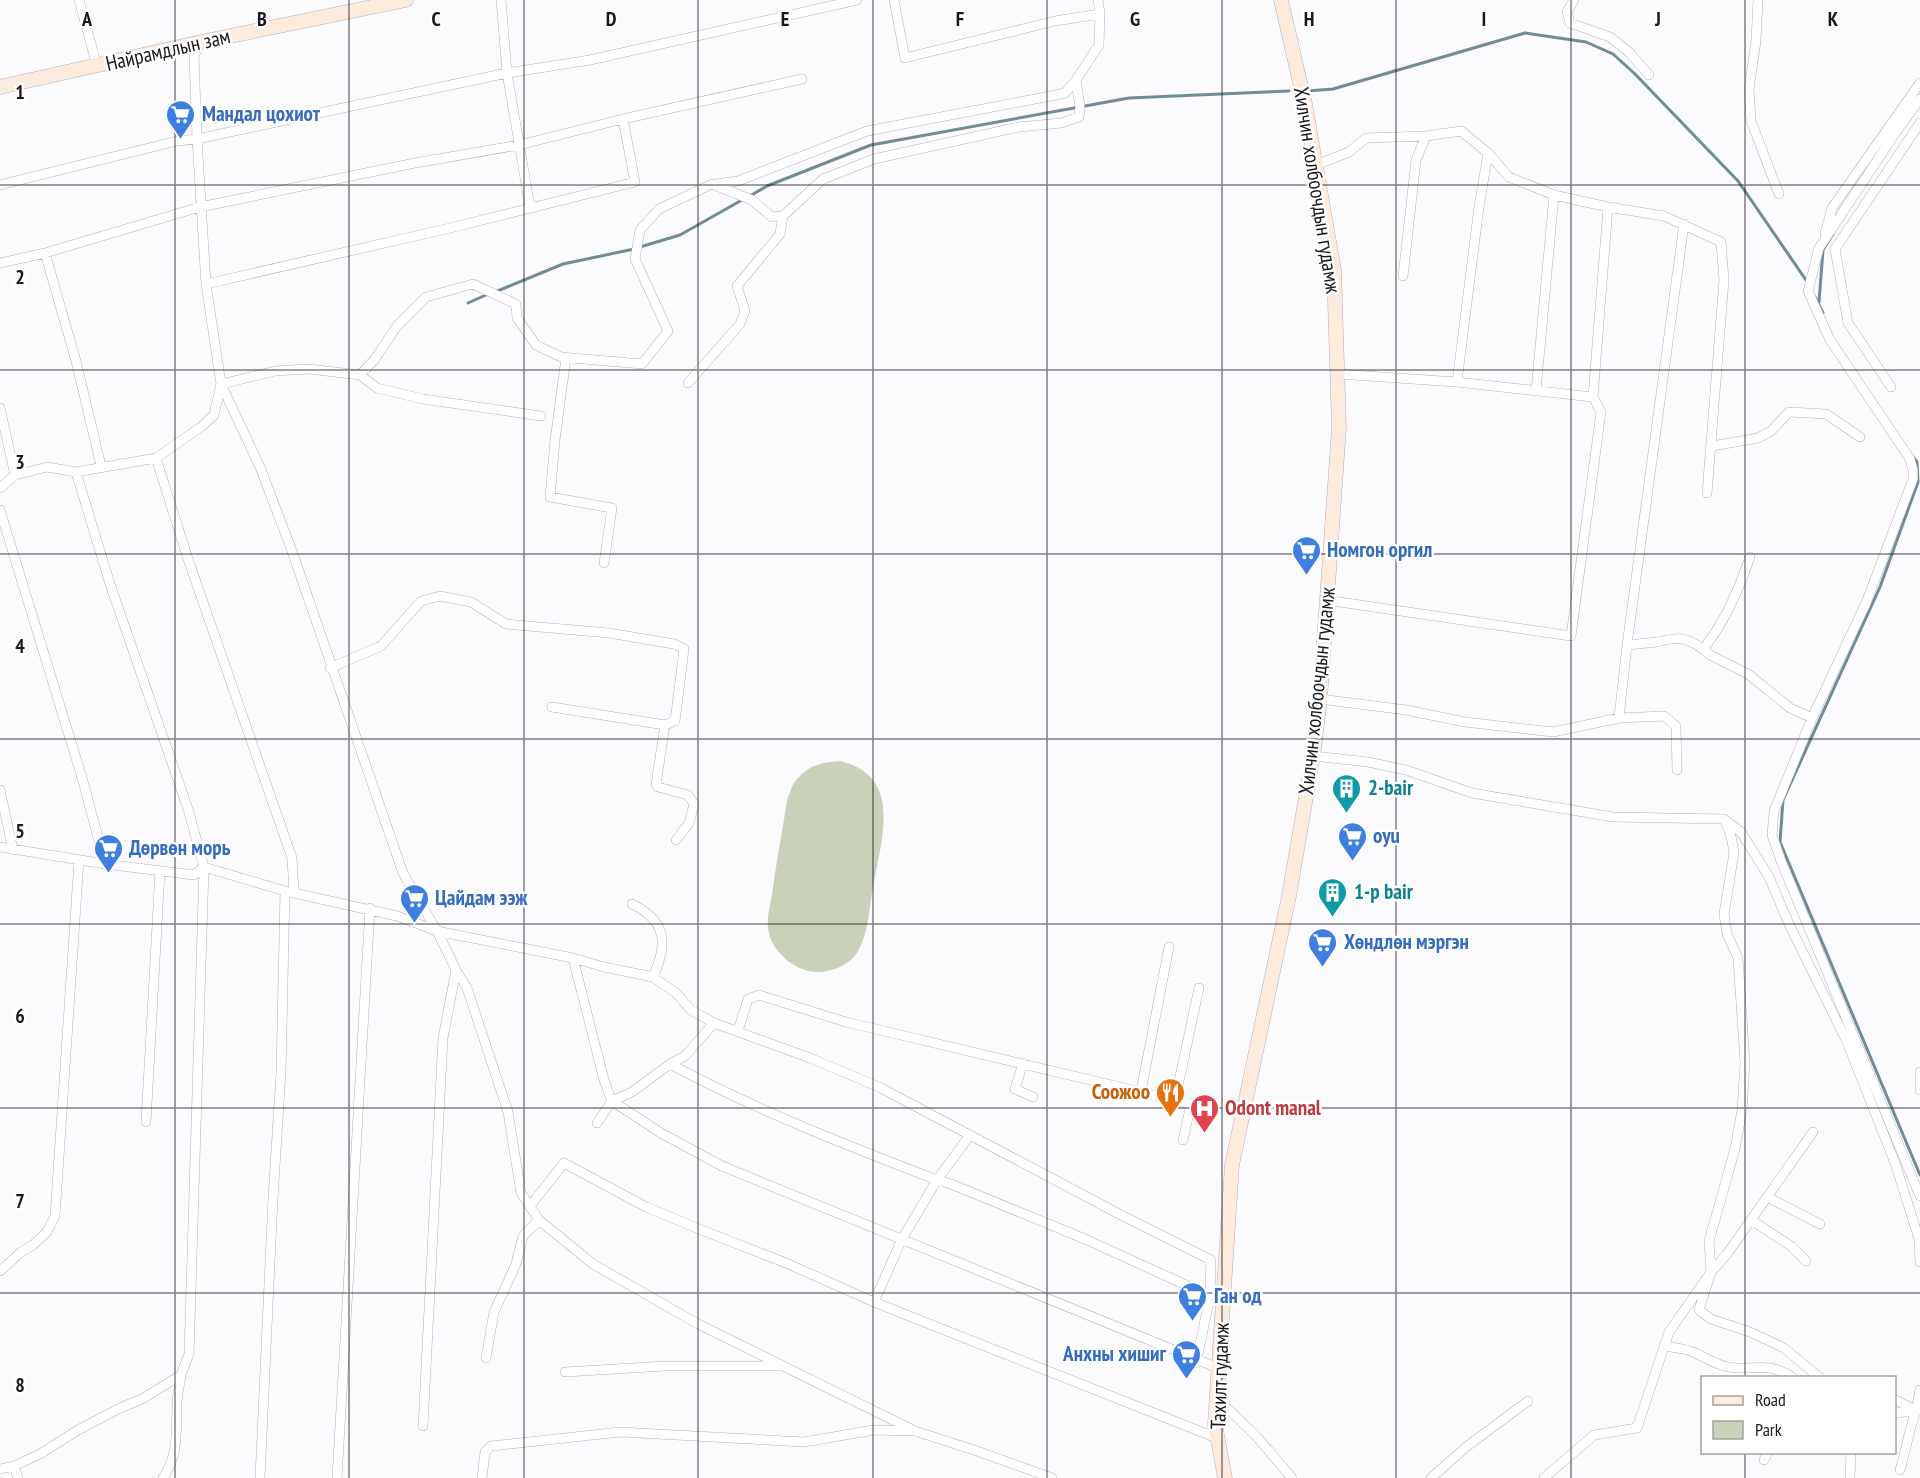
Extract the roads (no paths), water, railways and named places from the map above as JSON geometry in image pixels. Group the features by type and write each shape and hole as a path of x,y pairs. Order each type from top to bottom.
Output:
{"main road":[{"name":"Найрамдлын зам","path":"0,87 201,42 406,0"},
{"name":"Хилчин холбоочдын гудамж","path":"1232,1165 1289,896 1313,756 1320,699 1339,428 1334,270 1305,104 1281,0"},
{"name":"Тахилт гудамж","path":"1225,1478 1215,1424 1232,1165"}],"street":[{"path":"79,0 97,66"},
{"path":"501,0 507,73 530,207"},
{"path":"0,185 177,141 507,73 590,60 857,0"},
{"path":"894,0 905,58 1055,21 1100,14"},
{"path":"360,375 375,359 397,326 426,297 473,284 516,304 518,318 536,345 561,357 642,364 668,331 634,259 640,230 659,209 712,184 724,184 738,180 867,130 1065,93 1099,45 1098,0"},
{"path":"1574,0 1568,12 1570,23 1610,37 1630,53 1649,75"},
{"path":"1758,0 1756,41 1749,89 1751,121 1779,194"},
{"path":"201,42 194,56 200,207 206,284 221,384 260,467 292,551 330,668 403,873 467,988 508,1112 522,1193 539,1220 593,1264 698,1324 915,1431 1052,1478"},
{"path":"0,263 45,253 200,207 415,163 519,145 802,79"},
{"path":"712,184 752,200 772,217 783,216 823,180 874,159 1019,127 1041,127 1061,123 1079,117 1080,107 1076,80"},
{"path":"1824,240 1832,208 1920,83"},
{"path":"1920,99 1824,240 1815,260 1808,291 1830,340 1910,459 1913,479 1866,603 1812,718 1774,812 1772,835 1920,1196"},
{"path":"206,284 634,182 623,119"},
{"path":"1891,387 1848,323 1835,249 1920,123"},
{"path":"1316,165 1348,152 1366,138 1426,136 1461,131 1488,153 1509,177 1554,195 1664,216 1721,242 1724,280 1707,493"},
{"path":"1403,276 1416,160 1426,136"},
{"path":"1457,382 1488,153"},
{"path":"1536,391 1554,195"},
{"path":"1326,600 1571,636 1601,412 1593,397 1608,207"},
{"path":"688,383 740,324 745,311 737,286 780,234 783,216"},
{"path":"1619,718 1684,224"},
{"path":"45,253 76,361 101,466"},
{"path":"566,358 550,497 612,508 604,564"},
{"path":"221,384 275,371 309,369 360,375 376,388 423,399 541,416"},
{"path":"1338,374 1457,382 1593,397"},
{"path":"0,488 15,475 47,467 76,472 156,458 201,427 214,415 221,384"},
{"path":"0,408 15,475"},
{"path":"1712,446 1758,438 1771,431 1789,412 1826,414 1860,437"},
{"path":"156,458 187,556 292,858 273,1198 261,1478"},
{"path":"76,472 110,584 188,808 204,867 189,1354 181,1375 177,1404 178,1421 172,1478"},
{"path":"0,510 105,864"},
{"path":"1703,649 1713,637 1740,587 1750,557"},
{"path":"330,668 381,646 421,601 440,596 471,602 506,624 609,633 675,644 684,649 675,721 665,725 552,707"},
{"path":"1627,645 1656,642 1674,637 1690,640 1710,655 1748,674 1790,708 1812,718"},
{"path":"1320,699 1406,710 1465,722 1553,732 1619,718 1664,716 1676,726 1677,770"},
{"path":"665,725 656,784 658,787 688,795 694,804 689,823 676,840"},
{"path":"1313,756 1368,762 1406,770 1472,793 1613,817 1724,819 1742,832 1769,878 1846,1042 1895,1163 1919,1239 1920,1262"},
{"path":"0,790 13,850"},
{"path":"1724,819 1734,854 1724,914 1727,934 1738,958 1745,1063 1742,1110 1709,1241 1711,1272 1699,1310 1711,1319 1750,1332 1784,1348 1819,1376"},
{"path":"0,847 160,871 194,874 204,867"},
{"path":"0,1271 47,1232 55,1216 79,860"},
{"path":"204,867 289,892 397,916 437,931 573,958 653,977 676,993 691,1010 714,1023 810,1058 879,1087 1211,1260 1210,1296 1197,1359"},
{"path":"146,1122 160,871"},
{"path":"632,904 648,912 657,924 663,943 660,960 653,977"},
{"path":"337,1478 370,909"},
{"path":"1141,1091 1169,947"},
{"path":"573,958 604,1080 612,1101 662,1133 722,1166 1218,1368"},
{"path":"423,1426 442,1038 456,970"},
{"path":"1175,1100 1199,988"},
{"path":"738,1031 748,999 759,995 846,1022 1191,1104 1183,1140"},
{"path":"597,1123 612,1101 632,1092 670,1064 685,1056 714,1023"},
{"path":"1023,1063 1015,1089 1033,1097"},
{"path":"670,1064 729,1095 825,1137 951,1184 1085,1239 1210,1296"},
{"path":"1920,1072 1920,1090"},
{"path":"1544,1478 1594,1435 1637,1428 1670,1332 1813,1132"},
{"path":"874,1302 902,1239 937,1180 970,1135"},
{"path":"530,1206 564,1163 646,1207 786,1263 874,1302 1217,1438"},
{"path":"1767,1197 1820,1224"},
{"path":"486,1358 494,1312 516,1264 523,1236 539,1220"},
{"path":"1751,1220 1791,1246 1806,1261"},
{"path":"1665,1346 1690,1350 1724,1366 1739,1368 1760,1366 1782,1369 1792,1376"},
{"path":"565,1372 632,1367 785,1366"},
{"path":"0,1469 14,1466 40,1454 88,1424 142,1399 181,1375"},
{"path":"1900,1470 1918,1411 1920,1390"},
{"path":"1218,1399 1257,1437 1292,1478"},
{"path":"1896,1400 1918,1411"},
{"path":"1431,1478 1466,1447 1528,1401"},
{"path":"1896,1413 1918,1411"},
{"path":"482,1478 485,1452 491,1446 576,1435 620,1432 804,1442 874,1431 915,1431"},
{"path":"1850,1478 1851,1454"},
{"path":"163,1478 172,1464"},
{"path":"14,1466 18,1478"}],"waterway":[{"path":"1307,91 1333,89 1525,33 1586,42 1613,54 1635,74 1738,181 1808,283"},
{"path":"748,197 767,186 871,145 1129,98 1289,91"},
{"path":"640,247 680,235 742,200"},
{"path":"1819,302 1823,250 1833,234"},
{"path":"495,292 563,264 634,249"},
{"path":"468,303 488,294"},
{"path":"1815,297 1823,313"},
{"path":"1913,457 1917,462 1918,482 1880,587 1783,800 1780,842 1920,1175"}],"place":[{"name":"Мандал цохиот","path":"181,140"},
{"name":"Номгон оргил","path":"1306,576"},
{"name":"2-bair","path":"1347,814"},
{"name":"oyu","path":"1352,862"},
{"name":"Дөрвөн морь","path":"108,874"},
{"name":"1-p bair","path":"1333,918"},
{"name":"Цайдам ээж","path":"414,924"},
{"name":"Хөндлөн мэргэн","path":"1323,968"},
{"name":"Соожоо","path":"1171,1118"},
{"name":"Odont manal","path":"1204,1134"},
{"name":"Ган од","path":"1193,1322"},
{"name":"Анхны хишиг","path":"1187,1380"}]}
